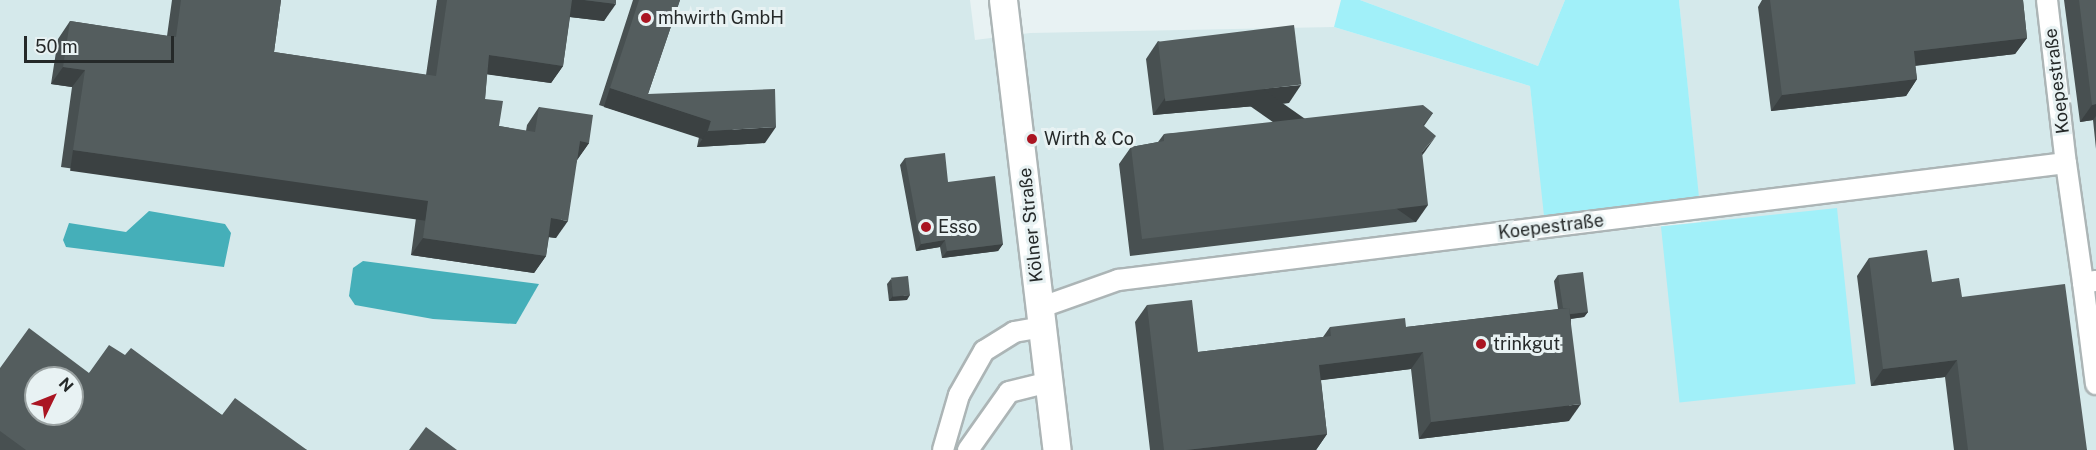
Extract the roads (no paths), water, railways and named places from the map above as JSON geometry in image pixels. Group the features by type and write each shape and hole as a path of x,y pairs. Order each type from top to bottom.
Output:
{"main road":[{"name":"Kölner Straße","path":"1003,0 1057,450"}],"street":[{"name":"Koepestraße","path":"2046,0 2067,163 2090,282 2096,384"},
{"name":"Koepestraße","path":"943,450 959,395 984,351 1040,318 1118,280 2067,163"},
{"path":"968,450 1009,392 1049,382"}],"place":[{"name":"mhwirth GmbH","path":"646,18"},
{"name":"Wirth & Co","path":"1032,139"},
{"name":"Esso","path":"926,227"},
{"name":"trinkgut","path":"1481,344"}]}
